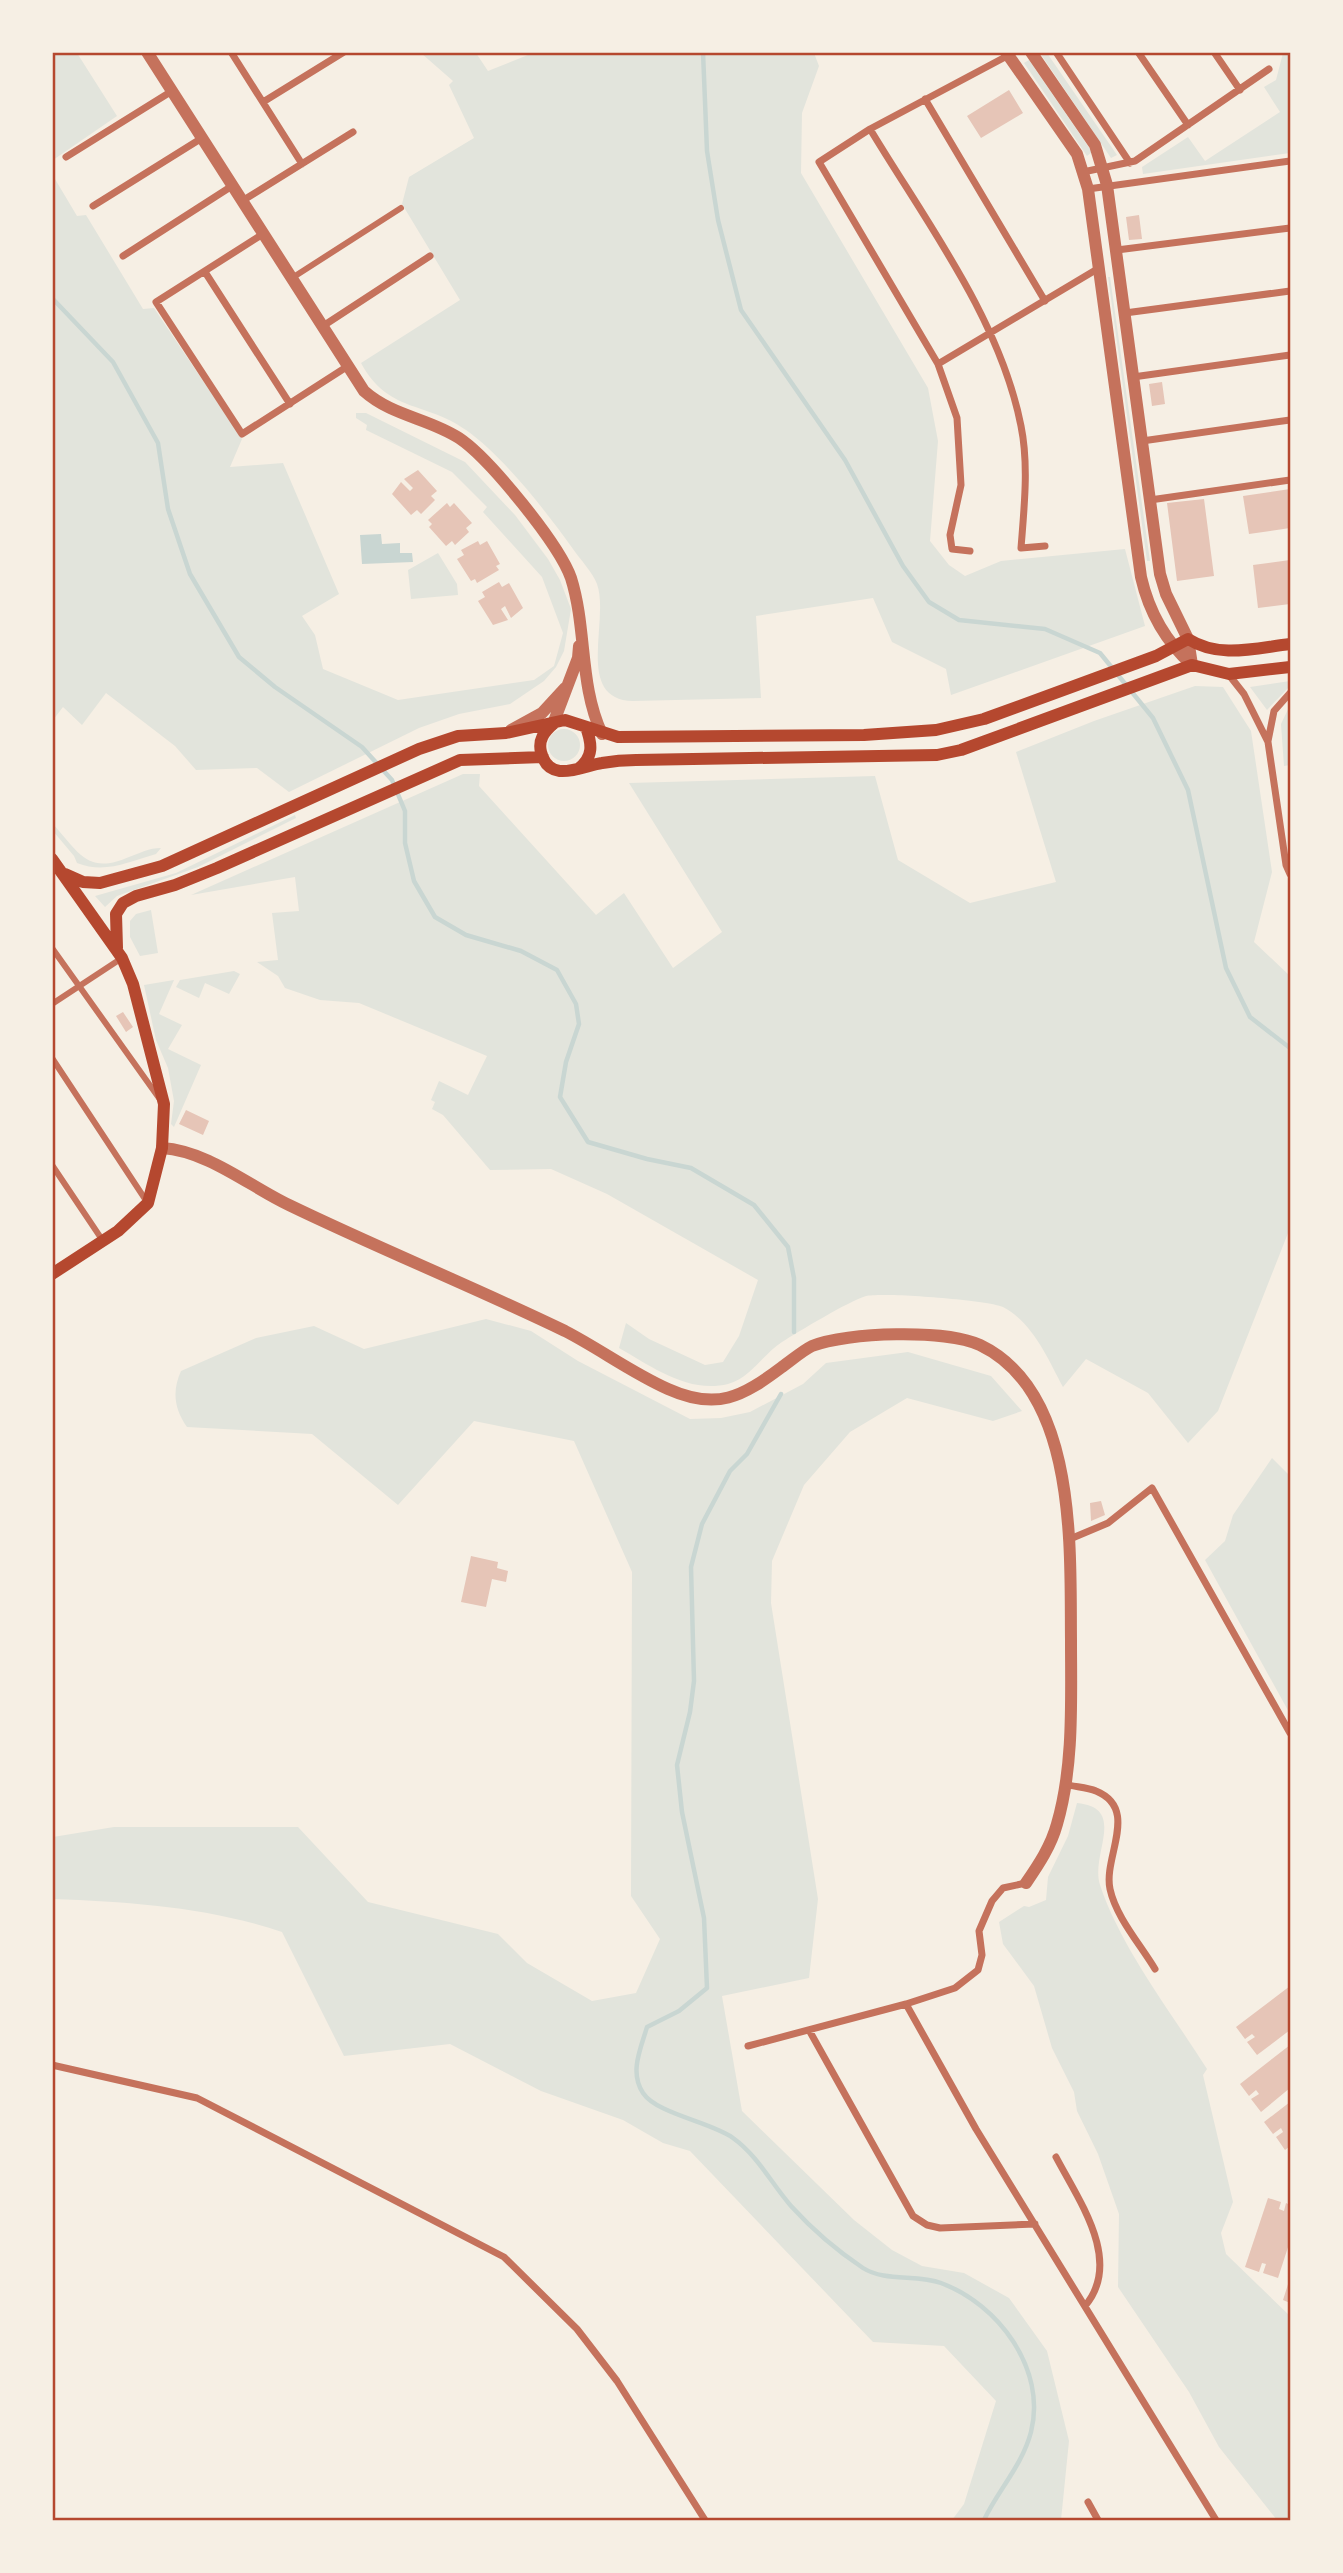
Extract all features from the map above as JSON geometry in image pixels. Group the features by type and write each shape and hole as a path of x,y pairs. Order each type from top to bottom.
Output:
{"main road":[{"path":"65,874 83,882 100,883 142,873 193,855 419,749 458,736 506,733 569,720 601,734 633,736 784,736 936,730 984,719 1156,656 1188,639 1199,646 1226,652 1290,644"},
{"path":"119,953 115,923 123,903 217,868 326,817 426,774 471,758 542,757 558,771 636,760 937,755 961,750 1192,665 1229,674 1290,667"},
{"path":"542,757 542,735 554,724"},
{"path":"578,769 591,752 586,727"},
{"path":"52,859 119,953 132,984 163,1104 162,1148 148,1203 118,1231 52,1274"}],"street":[{"path":"147,52 364,391 381,406 459,438 514,493 563,559 571,580 587,664 586,727"},
{"path":"263,102 344,52"},
{"path":"1031,52 1095,145 1107,185 1162,582 1188,639 1192,665"},
{"path":"1056,52 1130,163"},
{"path":"1138,52 1188,125"},
{"path":"1214,52 1240,90"},
{"path":"234,53 302,164"},
{"path":"970,551 953,548 950,535 961,485 957,418 937,364 819,162 870,129 1009,53 1077,154 1083,172 1088,189 1141,577 1149,604 1173,648 1192,665"},
{"path":"1083,172 1130,163 1269,69"},
{"path":"66,157 172,91"},
{"path":"925,99 1045,302"},
{"path":"870,129 991,331 1021,427 1024,509 1021,548 1045,546"},
{"path":"242,201 353,132"},
{"path":"93,206 202,138"},
{"path":"1088,189 1290,161"},
{"path":"124,256 232,186"},
{"path":"292,278 401,208"},
{"path":"1117,250 1290,228"},
{"path":"263,234 156,302 242,434 348,366"},
{"path":"323,326 430,256"},
{"path":"937,364 1099,268"},
{"path":"205,271 290,404"},
{"path":"1125,313 1290,291"},
{"path":"1133,377 1290,355"},
{"path":"1142,440 1290,420"},
{"path":"1150,500 1290,480"},
{"path":"554,724 578,658 579,625"},
{"path":"1229,674 1244,694 1268,742 1286,864 1290,874"},
{"path":"506,733 541,713 570,682"},
{"path":"587,690 601,734"},
{"path":"1268,742 1274,711 1290,693"},
{"path":"52,948 163,1104"},
{"path":"52,1004 78,987 119,953"},
{"path":"52,1058 148,1203"},
{"path":"162,1148 180,1150 223,1169 316,1218 571,1334 666,1388 693,1399 713,1402 732,1398 757,1386 810,1347 901,1334 975,1343 995,1353 1016,1371 1033,1393 1066,1486 1070,1539 1071,1707 1064,1784 1052,1841 1026,1883 1003,1888 992,1901 979,1931 982,1955 978,1970 955,1988 906,2004 748,2046"},
{"path":"52,1166 103,1241"},
{"path":"1070,1539 1108,1523 1152,1488 1290,1733"},
{"path":"1064,1784 1094,1790 1107,1797 1118,1813 1119,1828 1109,1868 1110,1889 1121,1914 1155,1969"},
{"path":"906,2004 976,2129 1216,2521"},
{"path":"809,2030 914,2216 927,2225 940,2228 1035,2224"},
{"path":"52,2065 197,2098 504,2256 577,2329 617,2381 705,2521"},
{"path":"1056,2157 1093,2227 1101,2259 1097,2292 1085,2306"},
{"path":"1088,2502 1098,2521"}],"shaded area":[{"path":"53,52 77,53 117,116 53,160"},
{"path":"421,53 476,53 488,71 533,53 814,53 819,66 802,113 801,173 928,388 938,441 930,541 949,565 965,576 1001,561 1125,549 1145,626 951,695 946,669 892,642 873,598 756,616 761,698 633,701 615,697 604,687 599,673 600,600 597,584 550,518 509,469 480,441 451,421 395,399 372,379 361,363 460,300 402,204 409,177 474,138 449,85 453,81"},
{"path":"1040,53 1047,53 1117,155 1111,158"},
{"path":"1283,53 1290,53 1290,153 1143,174 1142,167 1188,137 1205,161 1280,112 1264,87 1276,80"},
{"path":"1029,60 1092,152 1087,156 1024,63"},
{"path":"52,174 77,216 86,215 143,309 154,308 242,439 230,467 283,463 339,594 302,616 315,635 323,669 398,700 534,680 554,666 563,633 542,577 483,512 487,507 452,472 366,430 367,425 356,418 356,413 366,413 465,462 515,515 548,559 560,580 571,609 564,651 556,667 544,681 510,704 459,714 419,728 289,792 257,768 196,770 175,746 106,693 82,725 63,707 53,720"},
{"path":"1110,277 1150,561 1147,561"},
{"path":"381,534 382,544 400,543 400,553 412,553 413,562 362,564 360,535"},
{"path":"438,553 457,584 458,595 411,599 408,570"},
{"path":"1290,681 1290,686 1267,710 1250,687"},
{"path":"1195,686 1223,687 1251,731 1272,872 1254,942 1290,976 1290,1228 1218,1411 1188,1443 1148,1393 1086,1359 1063,1387 1039,1342 1014,1314 994,1304 958,1299 866,1296 836,1310 782,1342 744,1376 728,1384 699,1385 684,1382 657,1370 619,1348 626,1323 649,1339 705,1365 723,1362 739,1336 758,1280 607,1194 551,1169 490,1170 443,1115 432,1109 435,1102 431,1100 439,1081 468,1095 487,1056 359,1003 320,1000 285,988 278,976 257,962 278,960 272,913 299,911 295,877 191,895 463,774 480,774 479,786 596,915 624,893 673,968 722,932 629,783 875,776 898,860 970,903 1056,882 1016,752 1094,721"},
{"path":"1290,705 1290,765 1284,766 1281,724"},
{"path":"564,729 576,733 580,745 576,757 564,761 552,757 548,745 552,733"},
{"path":"295,815 296,818 198,867 117,896 105,907 95,896 176,873"},
{"path":"53,824 85,858 103,864 161,848 156,854 116,866 87,866 77,863 53,831"},
{"path":"151,910 158,953 140,956 130,937 130,921 136,914"},
{"path":"234,971 240,974 229,994 205,983 199,998 176,987 180,980"},
{"path":"174,980 159,1014 182,1025 168,1049 201,1065 174,1127 171,1124 174,1101 168,1068 156,1040 144,985"},
{"path":"486,1319 531,1331 578,1361 690,1419 721,1418 750,1412 803,1384 826,1363 908,1352 991,1376 1022,1411 993,1421 907,1398 850,1432 804,1485 772,1561 771,1603 818,1899 809,1978 722,1996 742,2111 854,2220 892,2250 922,2266 964,2273 1009,2298 1047,2351 1069,2441 1061,2520 952,2520 964,2504 996,2401 944,2346 873,2342 690,2151 663,2143 623,2120 541,2091 450,2044 344,2056 282,1932 197,1911 53,1899 53,1837 114,1827 298,1827 368,1902 498,1934 527,1963 592,2001 636,1993 660,1939 631,1896 632,1572 574,1441 474,1421 398,1505 312,1434 187,1427 177,1406 176,1386 181,1371 256,1338 314,1326 364,1349"},
{"path":"1272,1458 1290,1476 1290,1714 1205,1560 1225,1541 1233,1515"},
{"path":"1077,1803 1092,1807 1101,1814 1104,1823 1098,1873 1109,1909 1148,1979 1207,2069 1203,2075 1233,2202 1221,2233 1226,2254 1290,2316 1290,2520 1277,2520 1219,2447 1189,2392 1118,2287 1119,2214 1098,2154 1077,2111 1074,2092 1052,2048 1034,1986 1003,1944 999,1922 1024,1906 1029,1907 1046,1900 1048,1877 1068,1836"}],"building":[{"path":"1009,90 1023,113 981,138 967,116"},
{"path":"1139,215 1142,239 1129,240 1126,217"},
{"path":"1162,382 1165,404 1152,406 1149,384"},
{"path":"418,470 437,491 431,496 435,500 421,514 417,510 411,515 392,494 401,482 410,491 413,488 404,479"},
{"path":"1290,489 1290,528 1249,534 1243,496"},
{"path":"1204,499 1214,576 1177,581 1167,503"},
{"path":"447,503 450,507 454,503 472,523 466,528 469,532 455,545 452,541 446,546 429,527 432,524 428,520"},
{"path":"478,541 480,545 487,541 500,564 496,566 499,570 477,583 475,579 471,581 457,559 464,555 461,550"},
{"path":"1290,560 1290,604 1258,608 1253,565"},
{"path":"499,582 502,587 509,583 523,608 511,618 505,606 501,609 508,620 493,625 478,601 485,597 482,592"},
{"path":"123,1012 133,1027 126,1032 116,1016"},
{"path":"186,1110 209,1121 203,1135 179,1124"},
{"path":"1101,1501 1105,1515 1091,1521 1090,1503"},
{"path":"471,1556 498,1562 497,1568 508,1571 506,1582 492,1579 486,1607 461,1602"},
{"path":"1290,1986 1290,2030 1257,2055 1247,2042 1255,2037 1252,2034 1245,2039 1236,2027"},
{"path":"1290,2045 1290,2088 1261,2112 1251,2099 1259,2094 1256,2090 1249,2096 1240,2084"},
{"path":"1290,2102 1290,2146 1285,2150 1276,2137 1283,2132 1281,2128 1273,2134 1264,2122"},
{"path":"1268,2198 1281,2202 1279,2209 1284,2211 1286,2203 1290,2205 1290,2241 1278,2278 1263,2273 1266,2264 1262,2263 1259,2272 1245,2267"},
{"path":"1290,2278 1290,2303 1283,2300"}],"waterway":[{"path":"703,52 707,151 718,220 741,310 845,460 903,566 929,602 959,620 1045,629 1100,653 1153,718 1188,790 1226,968 1250,1017 1290,1048"},
{"path":"52,298 113,362 158,443 168,509 190,574 239,657 275,687 362,747 392,780 405,811 405,843 414,881 435,917 466,935 521,951 557,970 576,1004 579,1024 566,1062 560,1097 588,1142 691,1168 754,1205 788,1247 794,1278 794,1332"},
{"path":"781,1394 747,1454 730,1471 702,1524 691,1567 694,1681 690,1712 677,1765 682,1812 704,1918 707,1988 679,2011 647,2027 638,2060 637,2077 643,2093 660,2107 723,2132 742,2145 799,2214 844,2255 863,2268 891,2277 941,2283 981,2306 999,2323 1025,2363 1032,2385 1034,2408 1031,2432 1022,2456 984,2520"}]}
